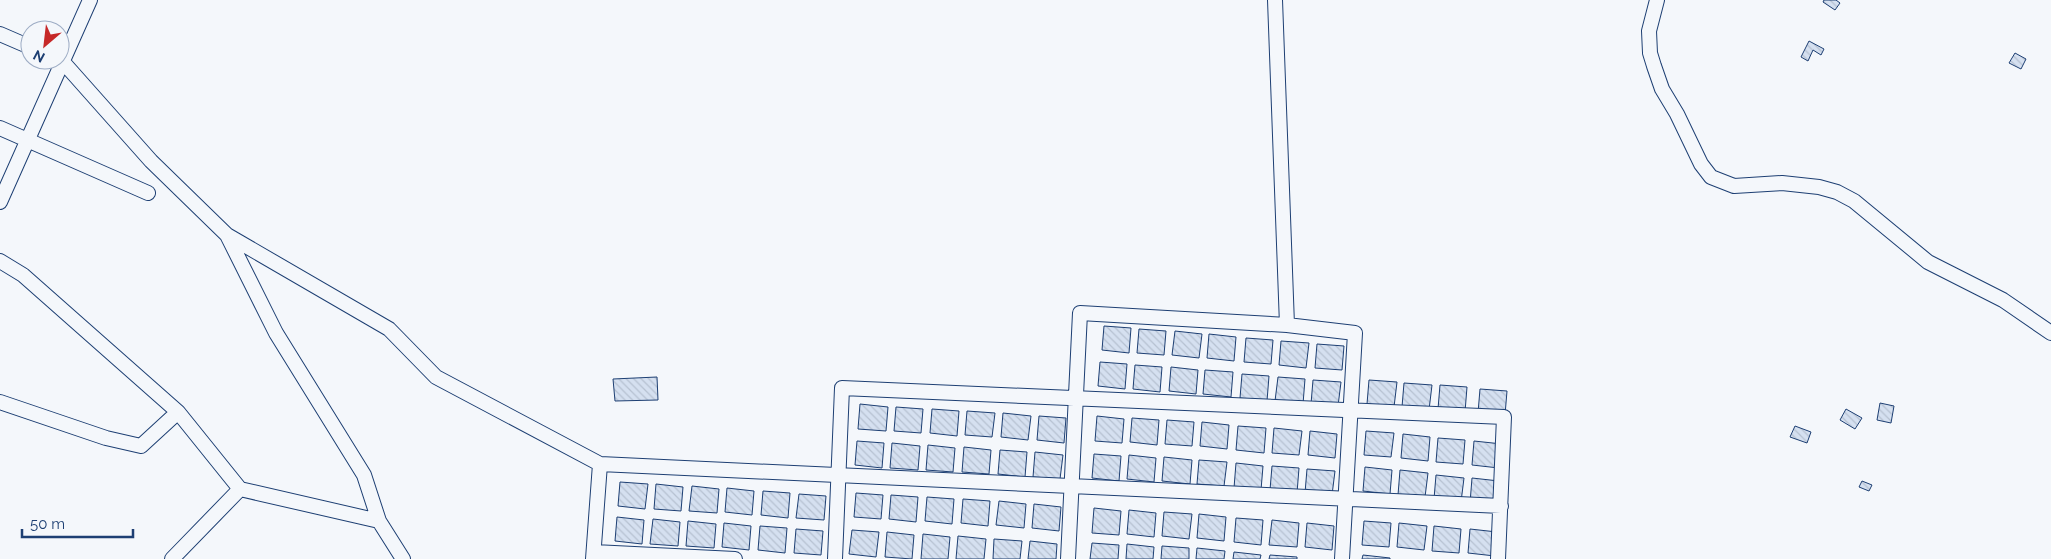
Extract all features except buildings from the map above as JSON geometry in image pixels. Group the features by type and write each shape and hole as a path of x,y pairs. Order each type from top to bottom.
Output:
{"street":[{"path":"70,42 90,0"},
{"path":"1274,0 1287,325"},
{"path":"1657,0 1649,31 1650,53 1654,66 1662,89 1677,114 1701,164 1712,176 1734,186 1782,183 1819,187 1837,192 1854,201 1928,262 2010,304 2051,333"},
{"path":"0,34 20,43"},
{"path":"0,202 29,140 57,70"},
{"path":"69,70 152,161 226,235 389,329 436,377 600,464 1501,506"},
{"path":"0,128 148,193"},
{"path":"226,235 276,333 364,475 379,521 403,559"},
{"path":"0,261 23,275 178,412 240,489 379,521"},
{"path":"1068,559 1080,313 1287,325 1355,333 1342,559"},
{"path":"835,559 842,388 1504,417 1498,559"},
{"path":"0,402 106,438 141,446 178,412"},
{"path":"600,464 593,555 735,559"},
{"path":"172,559 240,489"}]}
